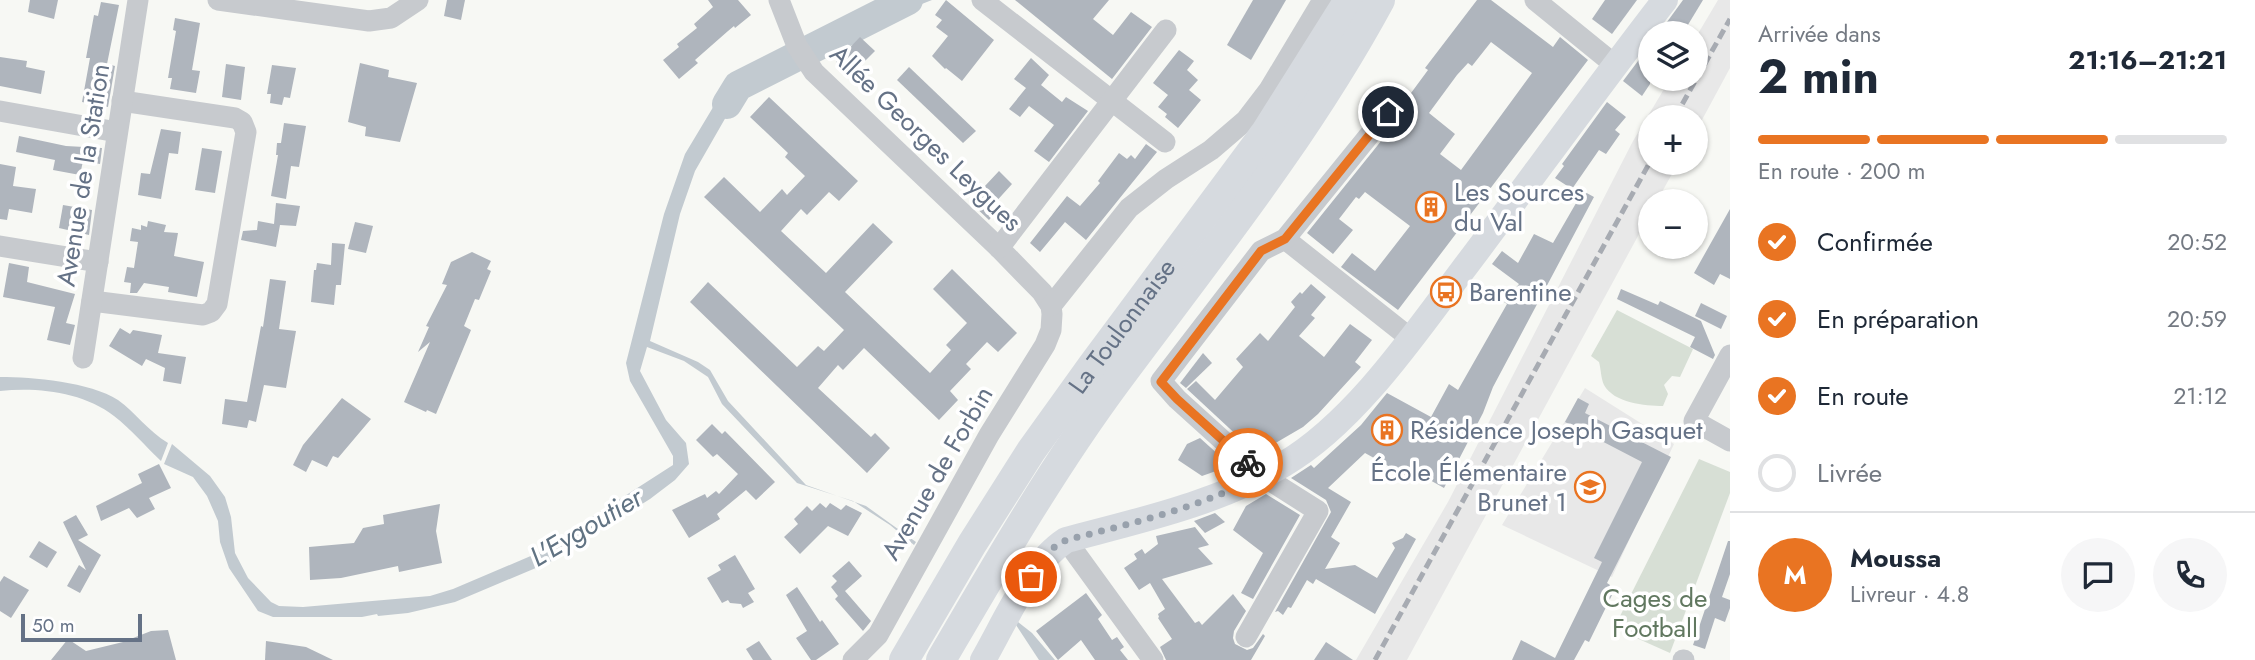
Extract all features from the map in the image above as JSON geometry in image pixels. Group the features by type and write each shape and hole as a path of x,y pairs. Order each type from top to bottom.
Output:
{"highway":[{"name":"La Toulonnaise","path":"904,660 972,544 1031,451 1266,132 1349,0"},
{"name":"La Toulonnaise","path":"941,660 1040,494 1115,384 1274,171 1328,90 1380,0"}],"main road":[{"path":"983,660 1031,577 1053,548 1066,540 1181,510 1236,489 1284,464 1333,426 1368,390 1410,338 1665,0"}],"street":[{"name":"Avenue de la Station","path":"83,358 138,0"},
{"path":"218,0 369,22 391,18 418,0"},
{"name":"Allée Georges Leygues","path":"779,0 797,46 814,72 999,247 1042,292 1051,306"},
{"path":"982,0 1165,142"},
{"path":"1051,306 1129,208 1166,179 1211,150 1246,120 1269,90 1323,0"},
{"path":"1535,0 1615,65"},
{"path":"999,247 1166,30"},
{"path":"92,301 203,316 213,310 217,304 246,132 242,122 234,118 122,101"},
{"path":"0,111 117,132"},
{"path":"1247,637 1318,511 1261,475 1161,382 1261,251 1285,239 1388,112"},
{"path":"1285,239 1410,338"},
{"path":"0,246 98,261"},
{"name":"Avenue de Forbin","path":"853,660 878,635 989,435 1045,345 1051,330 1051,306"},
{"path":"1730,355 1694,421 1730,441"},
{"path":"1066,540 1153,660"}],"shaded area":[{"path":"1718,0 1730,0 1730,68 1708,109 1708,105 1654,105 1663,91 1708,91 1708,21 1706,21"},
{"path":"1638,133 1638,175 1671,175 1664,189 1638,189 1638,236 1407,660 1356,660 1448,502"},
{"name":"École Élémentaire Brunet 1","path":"1585,388 1674,444 1612,577 1502,525"}],"green space":[{"path":"1617,310 1693,349 1680,377 1672,376 1664,385 1668,394 1663,406 1622,400 1604,385 1599,362 1591,356"},
{"name":"Cages de Football","path":"1699,459 1730,472 1730,493 1670,653 1614,628"}],"water":[{"path":"887,0 932,0 894,15 821,60 811,45"},
{"name":"L'Eygoutier","path":"774,61 784,71 762,73 742,89 695,171 680,214 650,341 710,370 728,401 806,485 837,496 797,483 722,404 708,377 684,361 647,347 640,371 666,420 686,443 689,464 675,480 650,499 550,562 455,602 408,613 362,617 273,617 258,611 229,568 220,542 218,521 207,496 193,477 164,464 172,444 210,476 225,497 231,517 235,553 248,578 271,602 279,606 303,607 430,596 453,589 533,555 673,465 673,456 630,381 626,363 664,214 685,154 724,89"},
{"path":"0,377 77,385 118,400 168,443 161,461 126,426 102,408 60,393 0,391"},
{"path":"855,502 866,506 916,542 914,545 890,525"},
{"path":"1018,622 1032,633 1055,660 1039,660 1016,625"}],"building":[{"path":"30,0 58,0 54,19 28,12"},
{"path":"447,0 465,0 461,20 444,16"},
{"path":"708,0 738,0 751,15 695,60 698,63 679,79 663,60 697,28 694,24 713,7"},
{"path":"946,0 994,40 962,81 932,56 948,36 936,27 942,20 935,15"},
{"path":"1015,0 1109,0 1093,19 1113,35 1131,12 1152,27 1112,79"},
{"path":"1253,0 1286,0 1251,60 1227,45"},
{"path":"1477,0 1491,0 1553,47 1560,37 1588,60 1398,310 1341,267 1352,253 1375,271 1410,226 1365,192 1359,199 1356,197 1339,219 1353,230 1333,254 1307,233 1398,120 1400,108 1428,70 1425,68","holes":["1491,42 1532,73 1461,170 1440,154 1455,134 1429,113 1457,75 1468,63 1472,66"]},
{"path":"1605,0 1637,0 1612,34 1592,19"},
{"path":"1683,0 1703,0 1690,21 1668,21"},
{"path":"101,2 119,5 107,64 115,66 108,107 82,102 94,15 98,16"},
{"path":"175,18 200,23 192,70 200,71 196,93 170,89 172,78 168,78 176,31 173,30"},
{"path":"860,37 875,51 850,76 836,62"},
{"path":"1179,50 1194,61 1187,70 1198,80 1189,90 1201,100 1178,128 1158,107 1168,95 1153,83"},
{"path":"0,57 27,61 26,67 45,71 41,94 0,86"},
{"path":"1031,58 1049,75 1041,85 1062,102 1066,97 1088,111 1049,162 1034,151 1054,125 1029,106 1020,117 1009,109 1026,88 1014,79"},
{"path":"1638,61 1638,91 1645,91 1642,96 1623,81"},
{"path":"360,63 389,70 388,77 417,83 400,142 365,136 366,127 348,122"},
{"path":"226,64 245,67 241,100 222,97"},
{"path":"272,65 296,68 290,98 284,97 282,105 270,103 271,94 267,94"},
{"path":"909,67 976,131 963,143 897,80"},
{"path":"769,97 858,181 839,201 829,192 807,215 801,209 781,231 826,273 873,223 893,242 845,292 930,373 951,350 946,345 967,323 933,289 952,269 1017,333 998,352 987,342 966,364 971,369 950,391 958,400 939,420 864,348 843,370 838,365 818,388 871,437 875,433 890,448 867,473 690,302 708,282 797,367 818,346 824,351 844,330 704,197 724,177 760,212 782,189 787,195 805,176 785,157 788,153 750,117"},
{"path":"1607,102 1626,117 1615,130 1620,134 1606,154 1599,150 1572,189 1555,178 1564,166 1562,164"},
{"path":"284,123 306,126 299,167 291,166 286,199 271,196 278,155 277,143 281,143"},
{"path":"161,129 181,132 178,154 169,153 161,199 138,195 141,173 150,174"},
{"path":"19,136 66,146 102,148 100,164 83,161 80,175 53,170 55,160 16,152"},
{"path":"1146,144 1157,152 1086,240 1065,222 1040,252 1030,243 1067,196 1080,206 1100,183 1098,181 1119,153 1127,159 1131,155 1135,159"},
{"path":"202,148 222,151 215,193 195,190"},
{"path":"0,164 16,167 13,186 36,189 32,213 9,209 7,220 0,219"},
{"path":"999,171 1012,184 993,205 998,209 989,220 970,202"},
{"path":"1583,191 1594,197 1493,387 1483,413 1444,488 1412,470 1408,477 1365,453 1328,488 1351,502 1331,537 1340,543 1325,569 1355,565 1377,578 1395,548 1392,543 1403,538 1406,533 1416,539 1375,614 1316,579 1313,584 1307,580 1291,608 1288,607 1283,615 1275,612 1331,512 1326,500 1291,478 1311,465 1314,468 1361,425 1387,393 1431,417 1449,384 1458,390 1507,304 1504,302 1519,284 1492,264 1502,251 1518,263 1534,234 1553,243"},
{"path":"276,203 300,206 296,226 280,225 276,247 241,240 243,231 257,230 258,221 274,224"},
{"path":"63,205 92,210 89,235 59,228"},
{"path":"1730,209 1730,279 1720,274 1714,285 1694,273 1702,259 1708,259 1708,248"},
{"path":"148,221 166,225 164,232 178,233 174,256 204,262 197,297 168,292 169,287 144,283 137,293 130,293 131,283 124,282 127,267 134,268 138,242 130,241 132,228 141,230 141,225 147,227"},
{"path":"355,222 373,226 366,253 348,249"},
{"path":"332,243 345,244 341,285 336,285 334,305 311,302 314,270 317,263 331,265"},
{"path":"472,252 491,261 487,269 491,271 464,326 471,330 436,414 427,410 426,412 404,402 430,342 418,352 429,327 426,326 447,285 442,284 451,262"},
{"path":"9,263 29,267 27,282 75,294 66,323 75,325 70,345 47,340 55,307 3,297"},
{"path":"270,279 286,281 279,329 296,331 286,388 264,385 256,422 249,420 247,428 222,424 225,399 247,402"},
{"path":"1311,284 1326,297 1311,315 1315,318 1299,336 1324,357 1350,324 1372,340 1355,362 1361,367 1318,414 1303,427 1257,454 1187,389 1196,381 1215,400 1243,367 1236,359 1260,333 1268,341 1295,307 1291,302"},
{"path":"1621,289 1658,305 1660,301 1701,321 1715,355 1713,359 1690,347 1695,337 1617,299"},
{"path":"1701,303 1727,316 1721,329 1695,316"},
{"path":"120,328 130,334 133,330 162,335 158,353 186,357 181,384 163,381 165,368 146,359 142,366 109,346"},
{"path":"1203,353 1212,363 1186,388 1180,383"},
{"path":"342,398 371,419 338,458 333,456 327,467 312,460 306,472 293,465 303,445"},
{"path":"1578,398 1589,404 1585,413 1671,457 1607,583 1610,585 1606,593 1612,595 1589,642 1585,640 1574,660 1512,660 1521,640 1555,658 1602,562 1594,558 1642,462 1565,422"},
{"path":"712,424 722,434 725,431 775,482 756,500 746,490 717,514 720,519 689,538 672,510 705,494 707,498 716,491 719,494 738,474 717,454 713,457 696,440"},
{"path":"1200,438 1230,466 1202,476 1178,460 1187,444"},
{"path":"159,464 171,488 149,498 155,509 137,518 129,508 101,521 96,506 142,483 138,474"},
{"path":"1266,494 1300,515 1253,599 1241,593 1263,553 1233,530 1246,506"},
{"path":"820,503 826,508 830,503 841,510 846,505 862,513 848,536 828,526 800,554 784,537 798,524 794,519 807,506 812,511"},
{"path":"440,504 436,531 442,563 399,572 398,566 341,578 310,580 309,547 354,543 363,528 384,524 383,515"},
{"path":"1215,513 1225,522 1205,533 1194,521"},
{"path":"76,515 88,535 78,540 101,555 80,593 67,586 79,565 86,570 63,522"},
{"path":"1195,527 1209,545 1198,548 1213,564 1162,579 1195,623 1199,621 1202,625 1233,594 1246,611 1234,631 1235,644 1247,650 1253,648 1263,634 1265,636 1251,660 1166,660 1160,647 1172,639 1158,618 1158,614 1165,609 1150,583 1139,590 1124,568 1137,559 1134,554 1142,549 1145,554 1158,544 1156,536"},
{"path":"39,541 57,552 47,568 29,557"},
{"path":"1728,541 1730,574 1722,597 1730,600 1730,608 1725,622 1715,618 1705,649 1693,645"},
{"path":"735,555 755,589 748,593 754,602 743,608 741,604 730,603 728,600 722,603 707,578 721,570 718,565"},
{"path":"849,561 862,576 845,591 871,621 863,631 835,599 838,596 831,587 837,581 832,576"},
{"path":"4,576 29,590 11,618 0,611 0,582"},
{"path":"797,587 820,622 822,620 839,644 816,660 811,660 796,638 807,631 786,595"},
{"path":"1086,593 1102,615 1098,619 1112,640 1117,637 1124,647 1120,650 1128,660 1095,660 1081,640 1058,660 1036,631"},
{"path":"168,630 176,660 51,660 68,639 86,651 123,642 151,631"},
{"path":"266,641 306,647 333,660 265,660"},
{"path":"759,641 772,660 753,660 746,649"},
{"path":"1326,642 1353,660 1314,660"}],"waterway":[{"name":"L'Eygoutier","path":"727,104 738,86 908,0"}],"railway":[{"path":"1682,105 1730,19"},
{"path":"1375,660 1643,175"}],"way so far":[{"path":"1031,577 1053,548 1066,540 1181,510 1236,489 1261,475 1248,463"}],"place":[{"name":"Les Sources du Val","path":"1431,207"},
{"name":"Barentine","path":"1446,292"},
{"name":"Résidence Joseph Gasquet","path":"1387,430"},
{"name":"École Élémentaire Brunet 1","path":"1590,487"}],"route":[{"path":"1248,463 1161,382 1261,251 1285,239 1388,112"}]}
